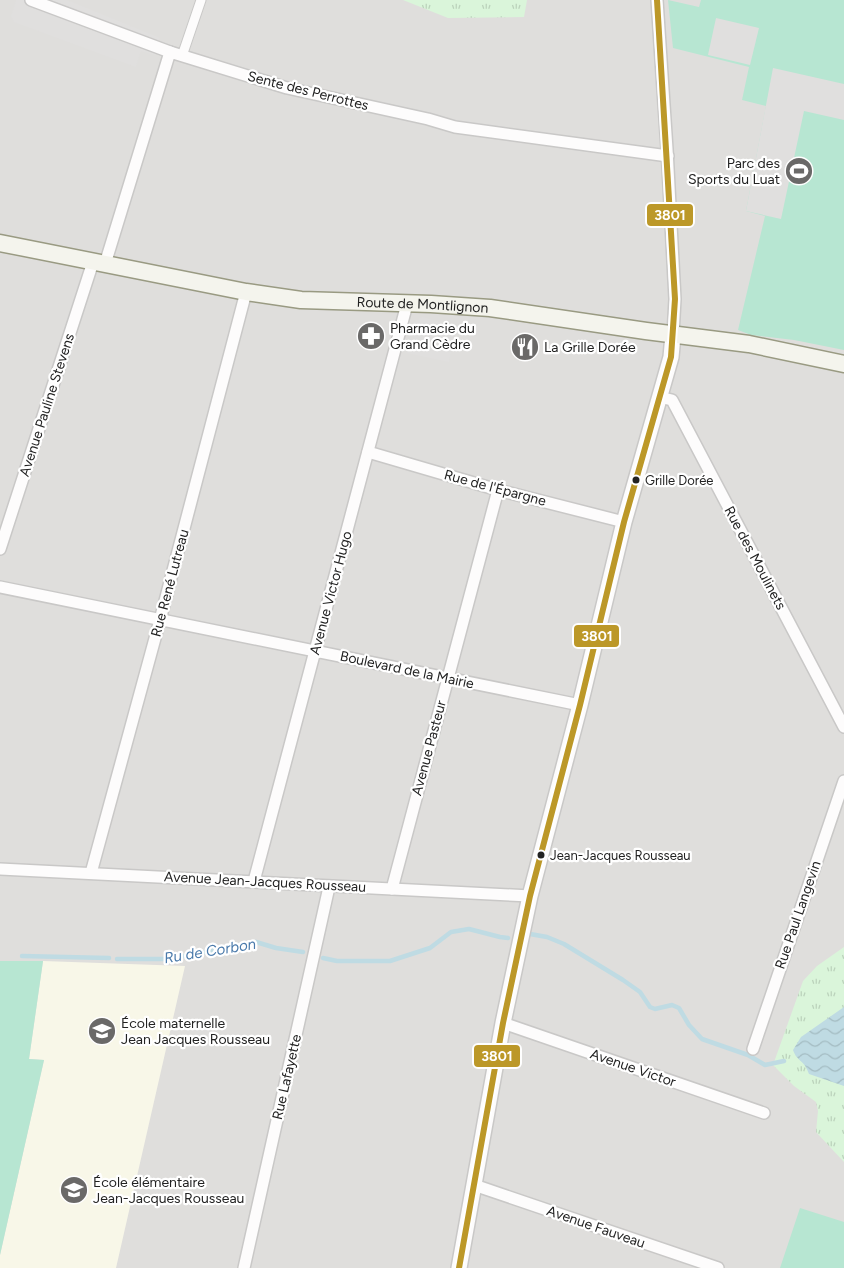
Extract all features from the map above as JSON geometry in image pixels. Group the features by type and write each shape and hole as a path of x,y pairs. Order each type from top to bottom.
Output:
{"main road":[{"name":"Route de Montlignon","path":"0,243 246,292 301,300 431,304 490,308 673,335 749,344 844,364"}],"street":[{"name":"Sente des Perrottes","path":"31,0 170,52 287,88 428,119 455,127 668,156"},
{"path":"182,56 201,0"},
{"path":"459,1268 503,1023 530,896 580,705 624,522 671,358 675,299 668,156 657,0"},
{"path":"99,263 170,52"},
{"name":"Avenue Pauline Stevens","path":"0,549 99,263"},
{"name":"Rue René Lutreau","path":"91,873 246,292"},
{"name":"Avenue Victor Hugo","path":"254,881 407,304"},
{"name":"Rue des Moulinets","path":"659,397 672,400 843,722"},
{"name":"Rue de l'Épargne","path":"368,452 498,490 624,522"},
{"name":"Avenue Pasteur","path":"392,889 498,490"},
{"name":"Boulevard de la Mairie","path":"0,587 580,705"},
{"name":"Rue Paul Langevin","path":"753,1049 844,781"},
{"name":"Avenue Jean-Jacques Rousseau","path":"0,869 530,896"},
{"name":"Rue Lafayette","path":"244,1268 329,887"},
{"name":"Avenue Victor","path":"503,1023 764,1113"},
{"name":"Avenue Fauveau","path":"474,1185 718,1268"}],"shaded area":[{"path":"0,0 844,0 844,1268 0,1268"},
{"path":"16,0 67,0 160,38 155,55 141,51 136,67 14,22 11,16"},
{"path":"716,18 759,28 750,65 708,55"},
{"path":"773,68 844,84 844,120 804,111 781,219 746,211"},
{"path":"422,317 456,326 449,362 407,353 414,322"},
{"path":"43,961 185,966 116,1268 0,1268 0,1255 44,1060 29,1059"}],"green space":[{"path":"403,0 527,0 524,17 448,18"},
{"name":"Parc des Sports du Luat","path":"668,0 699,7 701,0 844,0 844,350 794,340 751,335 738,330 765,216 746,211 766,106 742,100 749,67 673,48"},
{"path":"844,947 844,1162 816,1132 818,1111 816,1102 794,1086 773,1065 803,981 817,966"},
{"path":"0,961 43,961 29,1059 44,1060 0,1255"},
{"path":"800,1208 844,1222 844,1268 780,1268"}],"water":[{"path":"844,1007 844,1086 809,1074 793,1050 801,1037"}],"waterway":[{"name":"Ru de Corbon","path":"323,958 337,961 390,961 430,948 451,932 469,929 508,938"},
{"name":"Ru de Corbon","path":"530,934 547,937 564,944 640,992 650,1007 655,1009 672,1005 679,1008 689,1025 702,1039 748,1055 765,1065 784,1061"},
{"name":"Ru de Corbon","path":"117,959 169,959 256,942 276,948 303,952"},
{"name":"Ru de Corbon","path":"22,956 109,958"}],"transit line":[{"name":"3801","path":"459,1268 503,1023 530,896 580,705 624,522 671,357 675,299 657,0"}],"place":[{"name":"Parc des Sports du Luat","path":"799,171"},
{"name":"Pharmacie du Grand Cèdre","path":"371,336"},
{"name":"La Grille Dorée","path":"525,347"},
{"name":"Grille Dorée","path":"636,480"},
{"name":"Jean-Jacques Rousseau","path":"541,855"},
{"name":"École maternelle Jean Jacques Rousseau","path":"102,1031"},
{"name":"École élémentaire Jean-Jacques Rousseau","path":"74,1190"}]}
